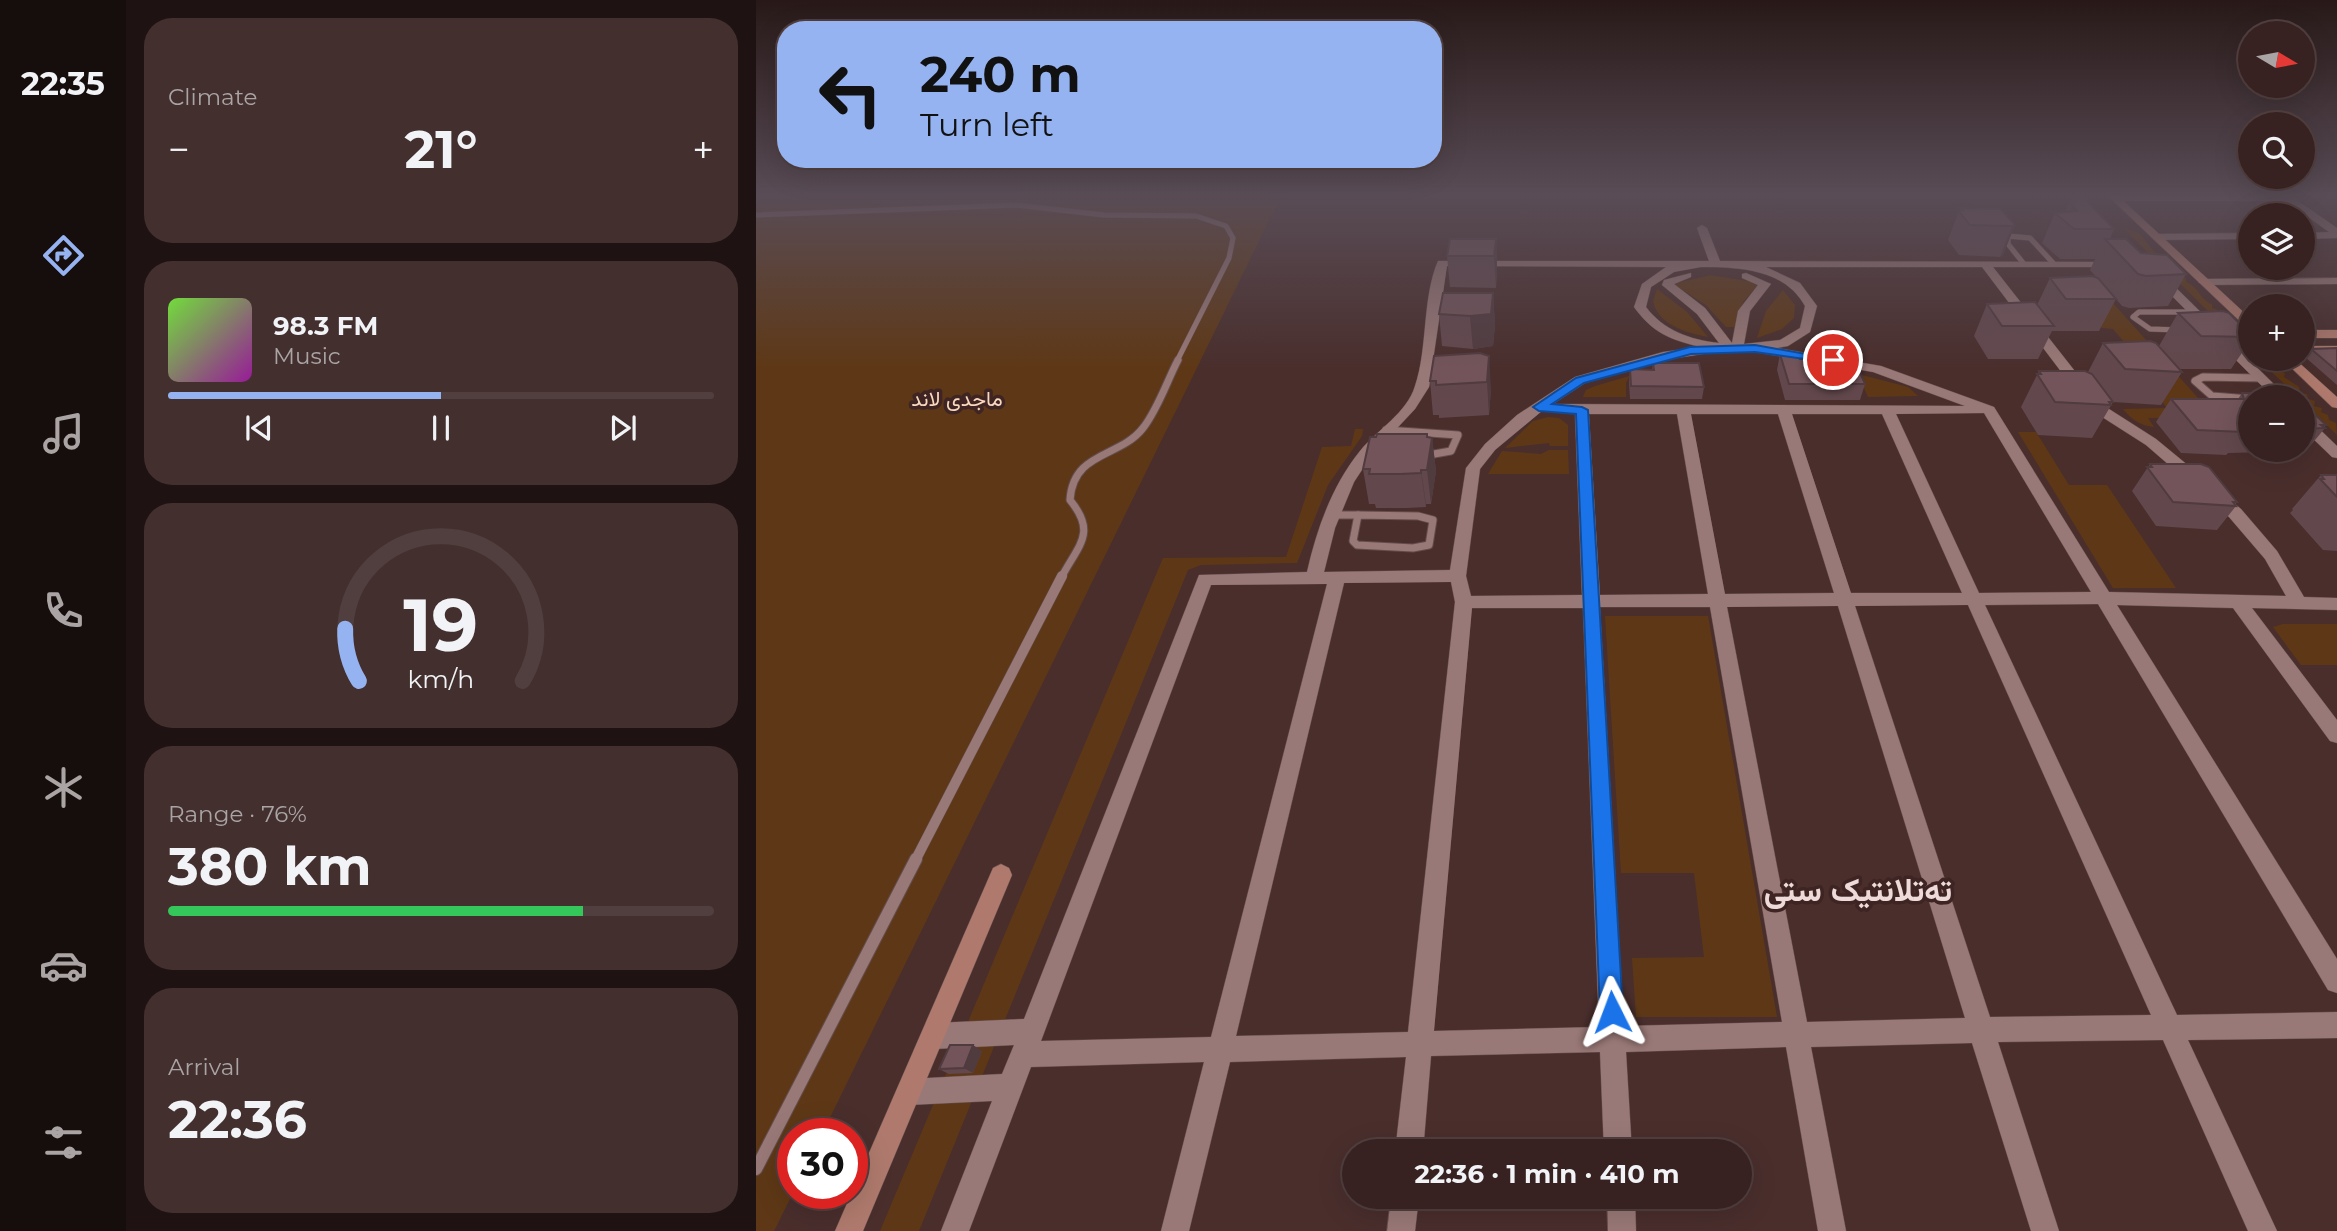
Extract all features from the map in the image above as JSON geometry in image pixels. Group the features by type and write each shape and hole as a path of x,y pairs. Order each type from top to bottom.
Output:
{"street":[{"path":"1711,253 1715,263"},
{"path":"2174,253 2238,313"},
{"path":"1175,1231 1220,1049 1326,578 1331,514 1351,474 1373,454 1386,430 1414,404 1429,382 1441,300 1442,263 2054,264 2107,261 2125,264"},
{"path":"1728,349 1679,338 1658,328 1646,316 1640,304 1642,293 1649,282 1665,272 1715,263 1767,272 1802,291 1810,303 1812,316 1805,328 1791,338 1755,348"},
{"path":"1985,264 2080,387 2104,412 2159,448 2235,513 2271,555 2299,604"},
{"path":"2146,264 2267,385"},
{"path":"1714,272 1737,274 1764,282 1744,311 1728,349 1710,320 1668,285 1668,282 1691,274 1714,272"},
{"path":"2204,282 2337,281"},
{"path":"2315,334 2337,334"},
{"path":"1676,354 1685,348 1679,338"},
{"path":"1791,338 1791,349 1805,354"},
{"path":"1410,1139 1464,602 1458,576 1473,468 1508,430 1580,380 1676,354 1755,348 1805,354 1876,369 1989,410 2337,981"},
{"path":"2315,349 2337,349"},
{"path":"2301,371 2337,404"},
{"path":"1539,407 1582,410 1989,410"},
{"path":"1582,410 1617,1139"},
{"path":"1683,410 1832,1231"},
{"path":"1784,410 2045,1231"},
{"path":"1887,410 2263,1231"},
{"path":"2315,433 2337,454"},
{"path":"955,1231 1205,579 1458,576"},
{"path":"1464,602 2104,598 2337,604"},
{"path":"2238,602 2337,735"},
{"path":"849,1231 1001,875"},
{"path":"934,1036 1028,1043 1220,1049 1797,1037 1981,1030 2337,1025"},
{"path":"909,1092 1011,1087"},
{"path":"1401,1231 1404,1209"},
{"path":"1621,1209 1622,1231"}],"lane":[{"path":"756,1168 1086,530 1083,516 1070,499 1073,480 1084,467 1129,441 1143,428 1230,253"},
{"path":"2016,253 2024,264"},
{"path":"2044,253 2054,264"},
{"path":"2186,331 2151,329 2133,317 2140,312 2194,312"},
{"path":"2200,331 2213,331"},
{"path":"2238,399 2205,394 2195,381 2203,377 2260,378"},
{"path":"1386,430 1449,432 1458,435 1455,449 1444,456 1407,455"},
{"path":"1331,514 1427,517 1433,520 1432,540 1429,545 1413,548 1357,545 1353,541 1358,515"}],"green space":[{"name":"ماجدی لاند","path":"756,253 1253,253 830,1118 777,1118 777,1209 785,1209 774,1231 756,1231"},
{"path":"2149,253 2157,253 2186,278 2186,282 2212,304 2212,308 2218,310 2218,314 2238,332 2238,340"},
{"path":"1711,275 1760,283 1743,302 1735,327 1726,327 1706,305 1673,284"},
{"path":"2063,283 2095,283 2215,417 2148,418 2154,427 2141,424 2129,416 2123,409 2167,408 2131,364 2142,363 2113,329 2102,328"},
{"path":"1657,289 1687,312 1708,337 1667,322 1653,301"},
{"path":"1783,290 1795,305 1794,318 1782,329 1757,338 1766,311"},
{"path":"1661,367 1661,371 1629,377 1626,397 1583,397 1586,390 1595,386"},
{"path":"1843,370 1908,387 1918,396 1868,397 1859,376"},
{"path":"2271,371 2285,373 2284,377 2296,385 2285,385"},
{"path":"2315,406 2322,408 2321,412 2336,423 2337,435 2315,414"},
{"path":"1548,417 1559,418 1568,425 1568,446 1550,446 1549,443 1505,448 1533,421"},
{"path":"1355,429 1363,429 1362,436 1328,485 1297,563 1201,565 1188,570 919,1231 880,1231 1163,558 1286,557 1322,447 1351,446"},
{"path":"2018,432 2036,432 2069,485 2107,485 2176,588 2113,588"},
{"path":"1549,450 1568,450 1569,474 1488,474 1502,451 1541,454"},
{"path":"1605,616 1708,616 1777,1017 1636,1017 1632,958 1704,957 1694,873 1621,873"},
{"path":"2283,624 2337,624 2337,665 2301,665 2273,627"}],"building":[{"path":"1447,253 1494,253 1494,256 1447,256"},
{"path":"2119,253 2167,255 2186,274 2146,276 2138,274"},
{"path":"2050,278 2098,278 2116,299 2066,299"},
{"path":"1443,293 1493,293 1491,314 1439,314"},
{"path":"2035,302 2054,326 2002,326 1987,304"},
{"path":"2178,313 2229,313 2238,322 2238,337 2201,336"},
{"path":"2103,343 2156,343 2182,372 2125,369"},
{"path":"2337,348 2337,371 2315,352 2315,349"},
{"path":"1480,353 1489,356 1487,382 1436,385 1436,381 1430,381 1434,356"},
{"path":"1780,354 1799,354 1800,359 1828,359 1830,365 1857,365 1865,384 1789,384"},
{"path":"1653,363 1699,363 1704,387 1631,386 1630,369 1654,370"},
{"path":"2039,371 2085,371 2092,374 2113,402 2109,402 2111,405 2055,402 2037,374 2041,374"},
{"path":"2171,399 2238,399 2238,432 2197,430"},
{"path":"2315,414 2326,425 2321,425 2325,428 2315,428"},
{"path":"1377,434 1427,434 1427,437 1432,438 1427,470 1421,470 1421,473 1369,474 1370,469 1363,469 1370,437 1376,437"},
{"path":"2150,464 2201,464 2209,467 2237,502 2233,502 2236,506 2173,502 2147,467 2152,467"},
{"path":"2321,475 2337,475 2337,497 2320,479 2324,479"},
{"path":"950,1045 973,1045 964,1068 939,1069"}],"district":[{"name":"تەتلانتیک ستی","path":"1858,890"}],"route":[{"path":"1612,1012 1582,410 1539,407 1580,380 1690,350 1755,348 1833,360"}]}
